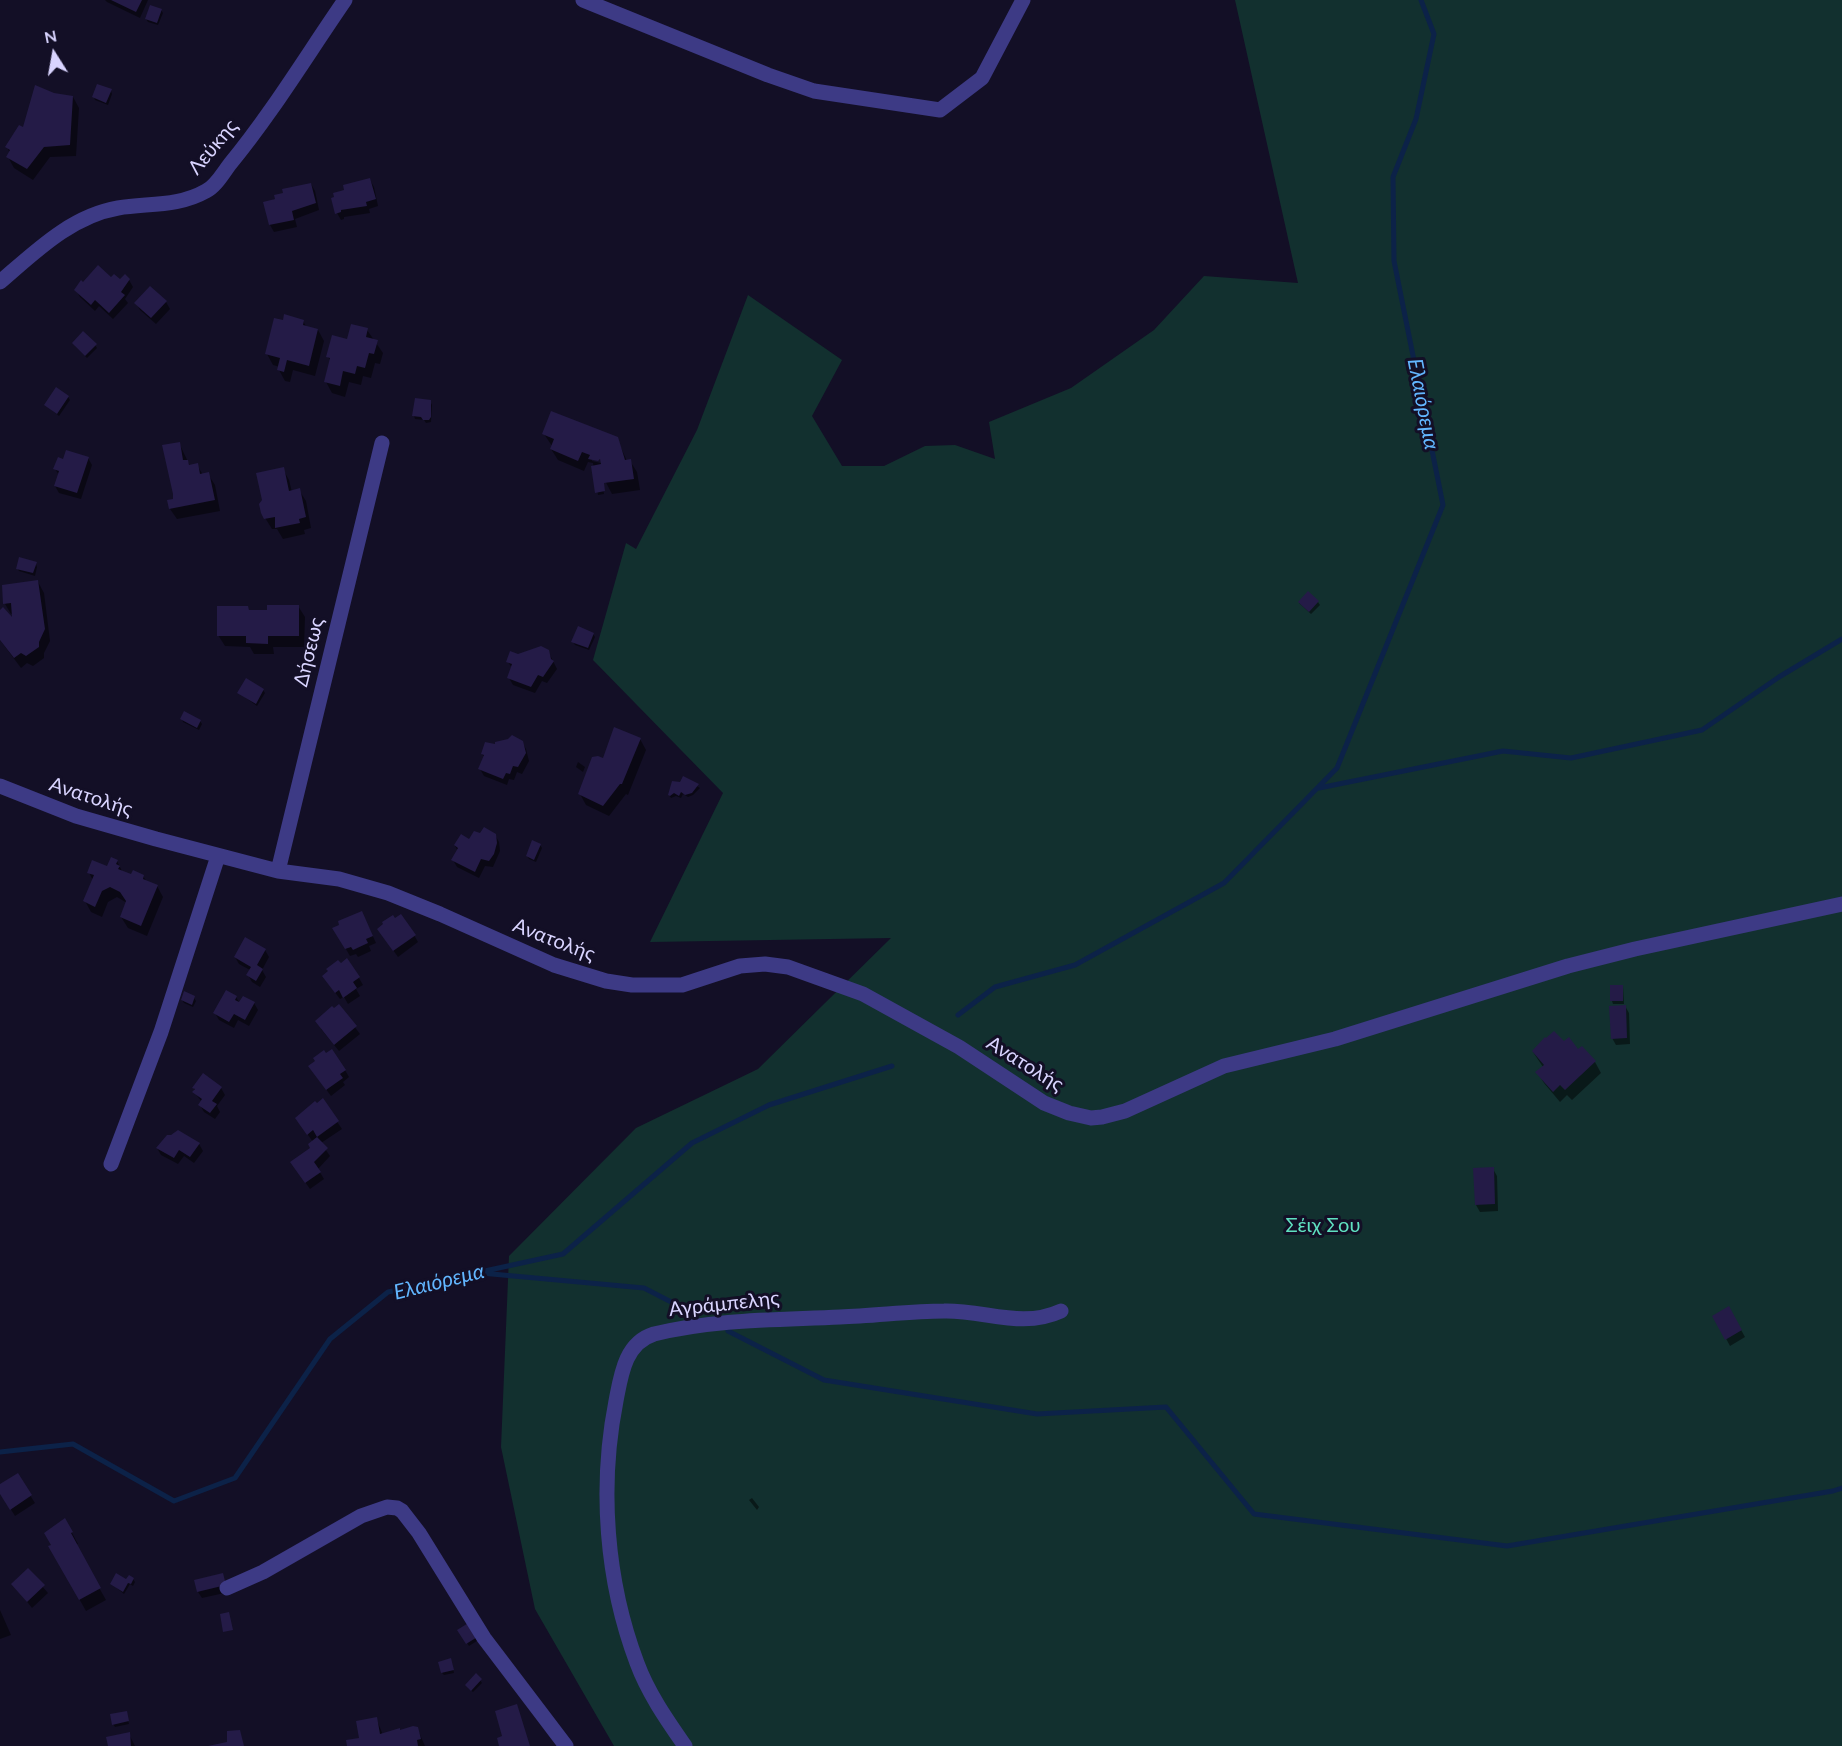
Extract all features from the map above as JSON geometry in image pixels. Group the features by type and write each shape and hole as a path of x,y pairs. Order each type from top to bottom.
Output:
{"street":[{"name":"Λεύκης","path":"0,282 42,246 86,216 118,208 162,205 189,200 209,190 240,152 345,0"},
{"path":"583,0 768,75 814,91 940,110 982,78 1023,0"},
{"name":"Δήσεως","path":"278,871 382,443"},
{"name":"Ανατολής","path":"0,786 76,816 218,856 278,871 339,879 388,893 554,965 588,977 617,983 682,985 740,966 765,964 788,967 841,986 885,1006 959,1047 1044,1103 1077,1116 1097,1118 1119,1113 1224,1066 1335,1039 1568,966 1842,904"},
{"path":"111,1164 161,1032 218,856"},
{"name":"Αγράμπελης","path":"685,1746 663,1714 637,1664 623,1619 611,1553 608,1448 622,1371 633,1348 642,1339 651,1335 725,1321 944,1311 1023,1320 1039,1319 1061,1311"},
{"path":"227,1588 250,1579 361,1516 375,1510 397,1508 419,1533 484,1638 566,1746"}],"green space":[{"name":"Σέιχ Σου","path":"1235,0 1842,0 1842,1746 614,1746 535,1609 501,1447 509,1256 636,1128 758,1069 891,938 650,942 723,793 593,660 626,543 636,549 697,430 748,295 842,360 812,416 842,466 884,466 925,446 955,445 995,459 989,422 1071,388 1154,330 1204,276 1298,283"}],"building":[{"path":"111,0 142,0 136,12"},
{"path":"150,5 162,9 157,23 145,19"},
{"path":"97,84 112,89 106,103 92,97"},
{"path":"35,85 54,93 73,96 70,145 44,147 27,169 6,157 10,150 5,147 19,125 23,127"},
{"path":"370,178 376,199 366,202 367,206 341,210 335,214 331,198 334,197 333,193 344,190 343,185"},
{"path":"311,183 316,203 292,211 294,220 269,225 263,202 275,199 274,195 283,193 282,189"},
{"path":"98,265 111,277 114,274 120,279 125,274 130,279 121,292 125,295 109,313 95,300 91,305 74,290 81,280 83,282"},
{"path":"150,286 167,301 151,318 134,303"},
{"path":"284,314 304,320 303,325 318,329 309,366 287,360 284,372 277,370 280,358 265,354 274,318 283,320"},
{"path":"351,324 368,328 366,337 378,340 374,354 369,353 365,368 357,366 355,374 343,371 340,386 324,382 330,358 326,357 332,335 347,339"},
{"path":"83,331 97,344 85,356 72,343"},
{"path":"56,387 69,396 57,414 44,405"},
{"path":"415,398 431,400 429,420 412,416"},
{"path":"551,411 618,437 625,460 631,459 634,479 604,483 605,491 595,493 591,466 601,464 600,459 598,461 588,459 590,455 582,452 578,461 550,449 554,439 542,434"},
{"path":"180,442 183,460 188,460 189,465 198,463 200,474 209,472 215,500 169,509 167,500 173,499 173,494 162,445"},
{"path":"66,450 89,457 77,493 54,486 59,471 53,469 58,457 63,459"},
{"path":"284,467 289,491 300,488 306,517 299,519 300,523 275,528 275,517 264,519 261,513 259,504 262,500 256,473"},
{"path":"19,557 37,562 33,573 16,569"},
{"path":"38,580 45,629 39,647 26,656 21,653 14,658 0,640 0,610 3,607 12,617 11,603 3,604 2,585"},
{"path":"1308,591 1319,601 1309,612 1298,602"},
{"path":"267,605 299,605 299,636 268,636 268,644 246,643 246,636 217,636 217,606 248,606 249,610 267,610"},
{"path":"578,626 594,633 588,648 571,642"},
{"path":"541,646 549,650 551,659 554,661 543,677 538,675 531,687 507,678 512,664 506,662 510,651 518,654"},
{"path":"246,678 264,689 256,704 237,693"},
{"path":"184,711 201,720 197,728 180,719"},
{"path":"614,727 641,738 622,784 603,806 578,794 592,757 603,758"},
{"path":"512,735 523,741 526,753 518,767 513,766 510,774 506,773 503,779 478,769 484,755 481,754 485,742 495,744"},
{"path":"683,776 699,784 692,793 685,795 681,792 679,796 674,793 668,795 672,781 680,782"},
{"path":"484,827 496,834 497,843 489,861 481,859 475,872 451,860 458,848 454,845 461,834 469,839 474,831 480,833"},
{"path":"532,840 541,844 534,860 526,856"},
{"path":"111,857 118,860 116,864 120,866 118,869 131,874 133,870 144,875 143,879 158,885 141,926 120,917 126,901 120,892 110,887 102,891 95,907 83,901 94,875 87,873 92,860 107,866"},
{"path":"362,911 373,936 366,939 368,943 353,950 351,947 345,949 332,928 339,925 338,921"},
{"path":"401,914 416,935 393,951 377,929 383,924 382,922 393,915 395,918"},
{"path":"245,937 266,949 257,965 263,969 256,981 246,975 251,967 234,957"},
{"path":"347,958 360,977 353,982 357,988 343,998 339,990 335,993 322,976 328,971 326,969 338,960 341,963"},
{"path":"1610,985 1623,985 1623,1001 1610,1001"},
{"path":"226,990 237,996 235,1000 239,1002 243,996 255,1002 245,1020 234,1014 229,1022 213,1013"},
{"path":"184,991 195,996 192,1005 181,1000"},
{"path":"339,1004 357,1026 334,1045 315,1021 332,1006 334,1008"},
{"path":"1626,1005 1627,1038 1611,1039 1609,1006"},
{"path":"1554,1031 1564,1041 1569,1037 1578,1049 1582,1046 1596,1061 1565,1090 1560,1085 1553,1092 1535,1072 1544,1065 1532,1051"},
{"path":"332,1049 346,1070 340,1074 343,1078 326,1090 308,1066 315,1061 313,1058 324,1050 326,1053"},
{"path":"203,1073 222,1087 212,1101 217,1104 210,1113 198,1105 202,1099 192,1092 195,1089 192,1088"},
{"path":"323,1098 339,1121 317,1137 313,1130 307,1135 295,1118 315,1101 317,1103"},
{"path":"178,1130 200,1143 190,1157 179,1150 174,1158 156,1148 167,1135"},
{"path":"317,1137 328,1148 314,1162 321,1172 305,1183 290,1162 310,1148 308,1144"},
{"path":"1494,1167 1495,1204 1475,1205 1473,1168"},
{"path":"1729,1306 1742,1330 1725,1340 1712,1316"},
{"path":"18,1473 32,1495 10,1510 0,1494 0,1484"},
{"path":"65,1518 101,1588 79,1600 48,1546 51,1545 44,1533"},
{"path":"28,1568 45,1585 27,1602 11,1584"},
{"path":"116,1573 126,1579 129,1575 134,1578 123,1592 110,1584"},
{"path":"223,1573 226,1585 197,1592 194,1580"},
{"path":"229,1612 233,1630 223,1632 220,1614"},
{"path":"470,1622 479,1636 466,1644 457,1630"},
{"path":"451,1658 454,1670 441,1673 438,1662"},
{"path":"476,1673 482,1679 471,1691 465,1685"},
{"path":"517,1704 530,1746 499,1746 497,1738 502,1736 495,1711"},
{"path":"127,1711 129,1721 112,1725 110,1714"},
{"path":"377,1717 380,1734 400,1728 400,1730 413,1726 418,1727 421,1739 417,1740 418,1746 347,1746 346,1740 359,1738 356,1721"},
{"path":"240,1730 244,1746 208,1746 227,1742 227,1731"},
{"path":"130,1732 131,1746 108,1746 106,1737"}],"waterway":[{"name":"Ελαιόρεμα","path":"958,1015 995,987 1075,965 1224,883 1337,768 1443,505 1394,261 1393,177 1416,119 1434,34 1421,0"},
{"path":"1319,788 1503,751 1571,758 1702,730 1779,677 1842,639"},
{"name":"Ελαιόρεμα","path":"0,1452 73,1444 174,1501 235,1478 330,1339 388,1292 563,1254 692,1143 769,1105 892,1066"},
{"path":"481,1273 644,1288 679,1306"},
{"path":"728,1331 824,1380 1037,1414 1166,1407 1254,1514 1507,1546 1842,1488"}]}
